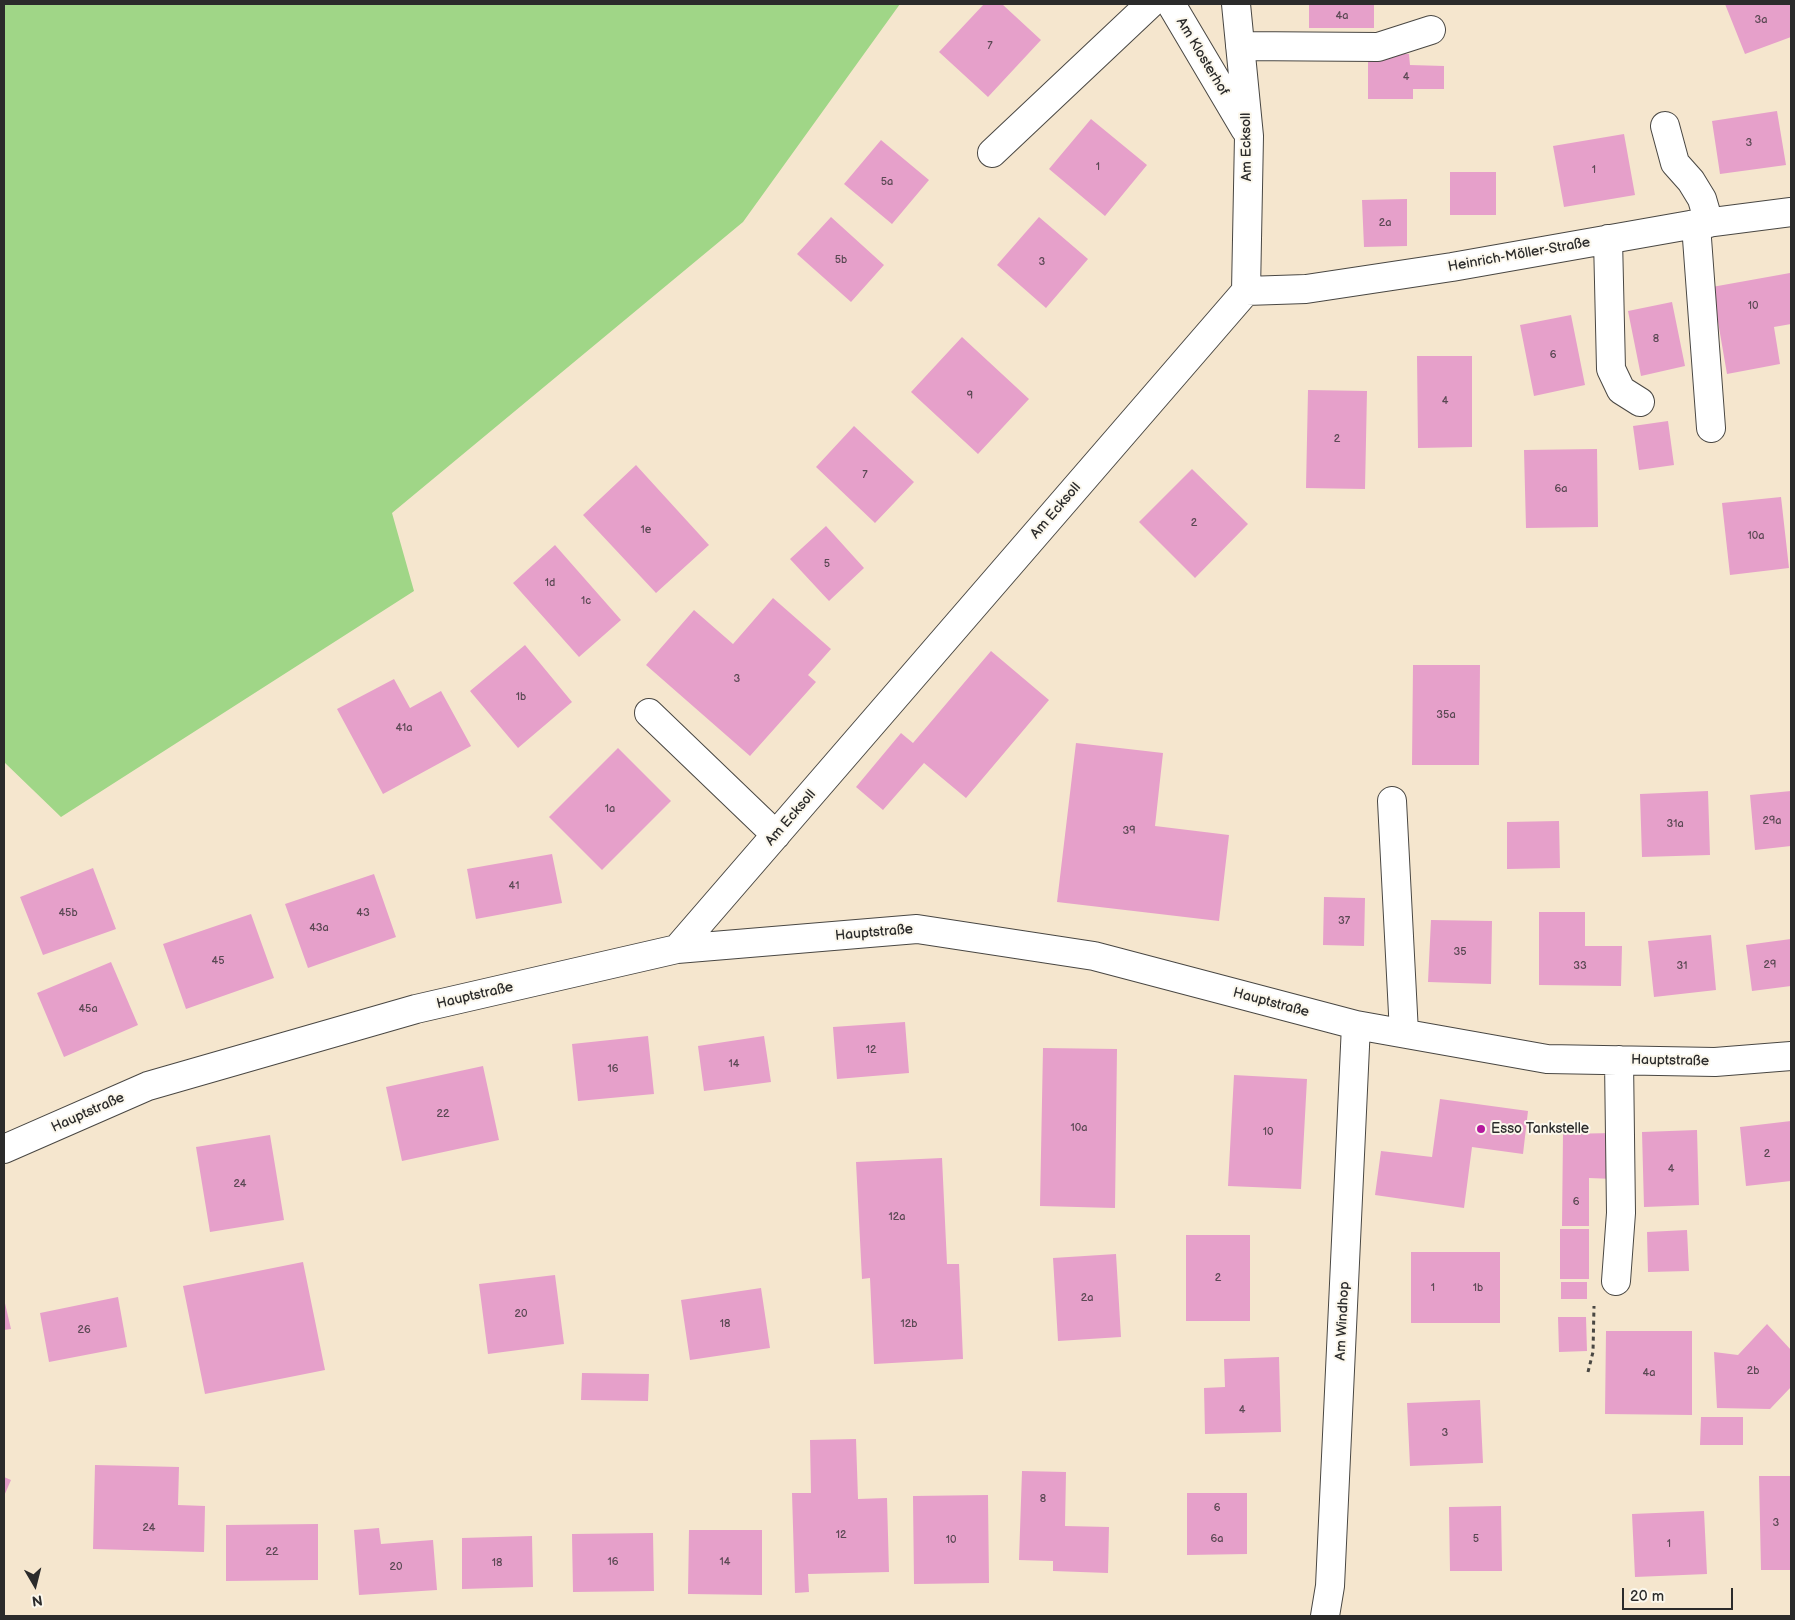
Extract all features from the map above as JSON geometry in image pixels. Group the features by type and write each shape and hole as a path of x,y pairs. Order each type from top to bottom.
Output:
{"street":[{"path":"992,154 1150,4"},
{"name":"Am Klosterhof","path":"1171,4 1249,136"},
{"name":"Am Ecksoll","path":"677,949 1246,291 1249,136 1236,4"},
{"path":"1240,46 1378,47 1431,30"},
{"path":"1665,126 1675,163 1691,181 1702,200 1711,428"},
{"name":"Heinrich-Möller-Straße","path":"1246,291 1306,289 1452,267 1702,224 1791,212"},
{"path":"1608,240 1611,369 1621,390 1640,402"},
{"path":"649,713 776,835"},
{"path":"1392,801 1404,1033"},
{"name":"Hauptstraße","path":"4,1149 148,1086 416,1009 677,949 917,929 1094,956 1356,1025 1547,1059 1715,1062 1791,1056"},
{"name":"Am Windhop","path":"1325,1616 1330,1586 1356,1025"},
{"path":"1616,1281 1621,1212 1619,1060"}],"path":[{"path":"1588,1372 1593,1352 1594,1290 1616,1281"}],"green space":[{"path":"4,4 900,4 743,222 392,513 414,591 61,817 4,762"}],"building":[{"path":"984,4 1002,4 1041,40 988,97 939,52"},
{"path":"1309,4 1374,4 1374,28 1309,28"},
{"path":"1725,4 1791,4 1791,37 1745,54"},
{"path":"1368,54 1409,54 1410,65 1444,66 1444,89 1413,89 1413,99 1368,99"},
{"path":"1777,111 1786,165 1720,174 1712,121"},
{"path":"1091,119 1147,165 1105,216 1049,169"},
{"path":"1624,134 1635,195 1564,207 1553,146"},
{"path":"881,140 929,180 892,224 844,184"},
{"path":"1450,172 1496,172 1496,215 1450,215"},
{"path":"1407,199 1407,246 1364,247 1362,200"},
{"path":"831,217 884,265 851,302 797,254"},
{"path":"1039,217 1088,259 1046,308 997,265"},
{"path":"1790,273 1791,324 1774,327 1780,364 1727,374 1712,287"},
{"path":"1672,302 1685,366 1641,376 1628,311"},
{"path":"1571,315 1585,385 1534,396 1520,325"},
{"path":"962,337 1029,399 978,454 911,392"},
{"path":"1417,356 1472,356 1472,447 1418,448"},
{"path":"1308,390 1367,391 1365,489 1306,488"},
{"path":"1668,421 1674,465 1639,470 1633,426"},
{"path":"854,426 914,482 875,523 816,467"},
{"path":"1597,449 1598,527 1526,528 1524,450"},
{"path":"636,465 709,545 656,593 583,515"},
{"path":"1192,469 1248,524 1195,578 1139,522"},
{"path":"1781,497 1789,568 1730,575 1722,503"},
{"path":"826,526 864,568 829,601 790,559"},
{"path":"555,545 621,620 579,657 513,583"},
{"path":"773,598 831,649 808,675 816,682 750,756 646,665 694,610 733,644"},
{"path":"525,645 572,702 518,748 470,691"},
{"path":"991,651 1049,700 966,798 924,763 883,810 856,787 901,733 913,743"},
{"path":"1413,665 1480,665 1479,765 1412,765"},
{"path":"394,679 410,708 441,691 471,746 383,794 337,709"},
{"path":"1076,743 1163,753 1155,826 1229,835 1219,921 1057,902"},
{"path":"618,748 671,801 602,870 549,817"},
{"path":"1708,791 1710,855 1642,857 1640,794"},
{"path":"1791,791 1791,846 1755,850 1750,795"},
{"path":"1559,821 1560,868 1507,869 1507,822"},
{"path":"552,854 562,903 476,919 467,869"},
{"path":"93,868 116,929 43,955 20,897"},
{"path":"374,874 396,937 308,968 285,904"},
{"path":"1324,897 1365,898 1364,946 1323,945"},
{"path":"1539,912 1585,912 1585,946 1622,946 1621,986 1539,985"},
{"path":"251,914 274,978 186,1009 163,944"},
{"path":"1431,920 1492,921 1491,984 1428,982"},
{"path":"1711,935 1716,990 1654,997 1648,941"},
{"path":"1791,939 1791,986 1752,991 1746,945"},
{"path":"111,962 138,1025 64,1057 37,993"},
{"path":"905,1022 909,1073 837,1079 833,1027"},
{"path":"648,1036 654,1094 578,1101 572,1044"},
{"path":"764,1036 771,1082 704,1091 698,1046"},
{"path":"1043,1048 1117,1049 1115,1208 1040,1206"},
{"path":"483,1066 499,1140 402,1161 386,1087"},
{"path":"1234,1075 1307,1079 1301,1189 1228,1186"},
{"path":"1440,1099 1528,1111 1523,1154 1472,1147 1464,1208 1375,1195 1381,1151 1432,1157"},
{"path":"1791,1121 1791,1181 1746,1186 1740,1127"},
{"path":"1697,1130 1699,1205 1644,1207 1642,1132"},
{"path":"1614,1133 1614,1179 1589,1178 1589,1226 1562,1226 1563,1134"},
{"path":"270,1135 284,1220 210,1232 196,1147"},
{"path":"942,1158 947,1264 959,1264 963,1359 874,1364 870,1278 862,1279 856,1162"},
{"path":"1560,1229 1589,1229 1589,1279 1560,1279"},
{"path":"1687,1230 1689,1271 1648,1272 1647,1232"},
{"path":"1186,1235 1250,1235 1250,1321 1186,1321"},
{"path":"1411,1252 1500,1252 1500,1323 1411,1323"},
{"path":"1116,1254 1121,1337 1058,1341 1053,1258"},
{"path":"303,1262 325,1370 205,1394 183,1286"},
{"path":"555,1275 564,1344 488,1354 479,1284"},
{"path":"1561,1282 1587,1282 1587,1299 1561,1299"},
{"path":"761,1288 770,1348 690,1360 681,1300"},
{"path":"118,1297 127,1347 49,1362 40,1313"},
{"path":"4,1299 11,1329 4,1330"},
{"path":"1558,1317 1586,1317 1587,1351 1559,1352"},
{"path":"1767,1324 1791,1350 1791,1387 1770,1409 1717,1408 1714,1352 1738,1355"},
{"path":"1606,1331 1692,1331 1692,1415 1605,1414"},
{"path":"1279,1357 1281,1432 1205,1434 1204,1388 1225,1387 1224,1359"},
{"path":"582,1373 649,1374 648,1401 581,1400"},
{"path":"1480,1400 1483,1463 1410,1466 1407,1403"},
{"path":"1701,1417 1743,1417 1743,1445 1700,1445"},
{"path":"856,1439 858,1499 887,1498 889,1572 808,1574 809,1592 795,1593 792,1493 811,1493 810,1440"},
{"path":"95,1465 179,1467 178,1505 205,1506 204,1552 93,1549"},
{"path":"1022,1471 1066,1472 1065,1526 1109,1527 1108,1573 1053,1571 1053,1561 1019,1560"},
{"path":"1759,1476 1791,1476 1791,1570 1761,1570"},
{"path":"4,1477 11,1480 4,1496"},
{"path":"1187,1493 1247,1493 1247,1554 1187,1555"},
{"path":"988,1495 989,1583 914,1584 913,1496"},
{"path":"1501,1506 1502,1571 1450,1571 1449,1507"},
{"path":"1704,1511 1707,1574 1635,1577 1632,1514"},
{"path":"318,1524 318,1580 226,1581 226,1525"},
{"path":"379,1528 381,1544 433,1540 437,1590 359,1595 354,1530"},
{"path":"689,1530 762,1530 762,1595 688,1594"},
{"path":"653,1533 654,1591 573,1592 572,1534"},
{"path":"532,1536 533,1587 462,1589 462,1538"}],"place":[{"name":"Esso Tankstelle","path":"1481,1129"}]}
